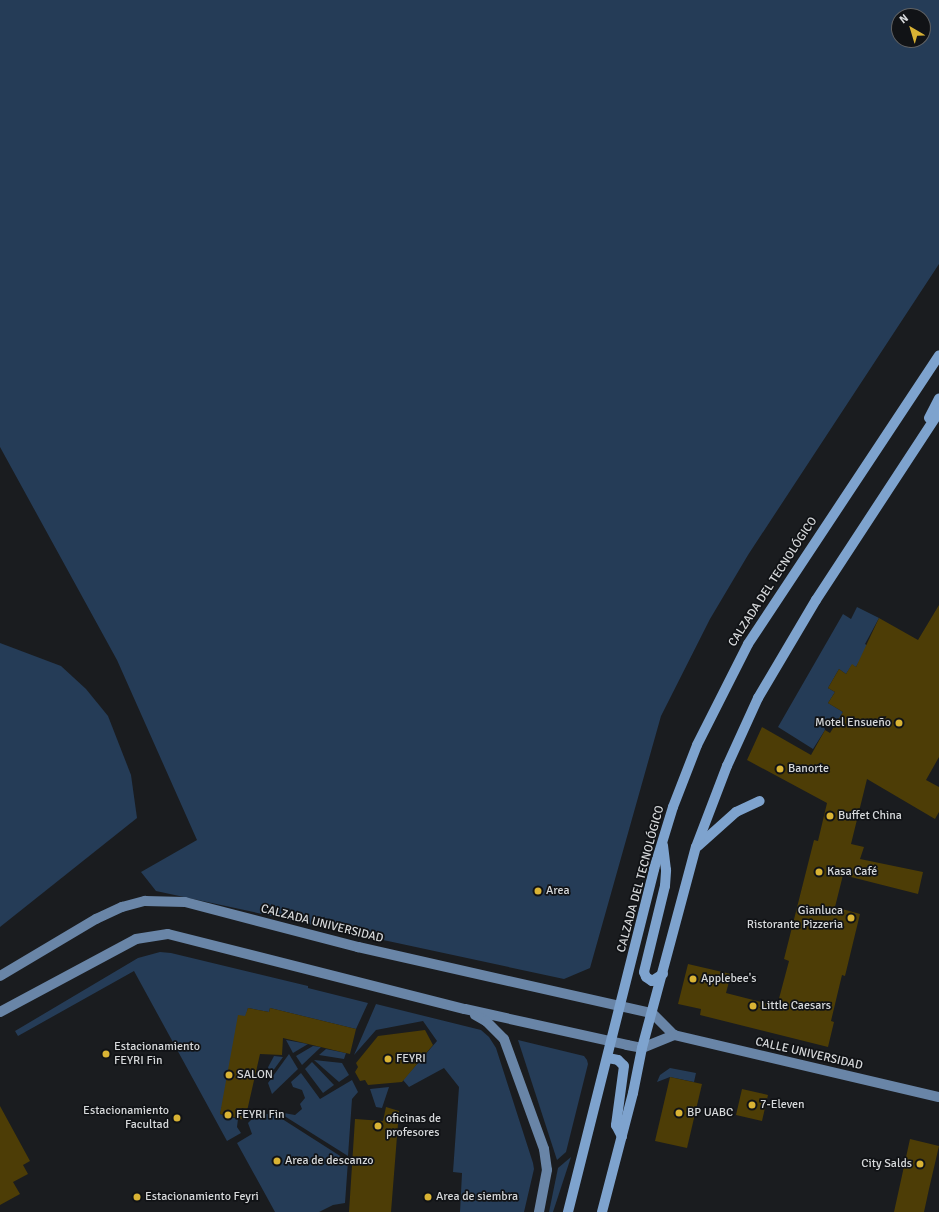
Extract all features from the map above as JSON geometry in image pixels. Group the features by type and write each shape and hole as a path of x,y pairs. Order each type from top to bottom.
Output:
{"main road":[{"name":"CALZADA DEL TECNOLÓGICO","path":"568,1210 662,843 696,745 748,644 939,355"},
{"path":"918,441 939,398"},
{"path":"602,1212 622,1137 642,1048 696,847 727,766 758,698 816,600 918,441 939,412"},
{"path":"696,847 736,812 760,801"},
{"path":"662,843 666,870 665,886 644,972 646,977 652,981 662,974"},
{"name":"CALZADA UNIVERSIDAD","path":"0,976 96,919 122,907 145,901 166,900 185,902 358,947 652,1013"},
{"path":"0,1012 136,938 168,934 465,1009 642,1048 674,1035 652,1013"},
{"path":"465,1009 486,1020 497,1031 509,1050 546,1162 545,1185 539,1212"},
{"name":"CALLE UNIVERSIDAD","path":"674,1035 939,1098"},
{"path":"608,1058 618,1060 624,1066 616,1125 622,1137"}],"shaded area":[{"path":"0,0 939,0 939,264 748,555 710,619 661,716 590,968 564,979 156,891 141,872 197,840 117,660 0,447"},
{"path":"857,607 879,618 865,644 868,646 856,667 852,665 846,674 839,669 828,688 835,692 828,703 843,712 834,728 823,723 825,730 813,749 778,727 843,614 851,619"},
{"path":"0,643 61,666 86,689 108,716 131,775 137,818 0,927"},
{"path":"160,952 171,953 308,986 308,988 368,1003 356,1029 270,1008 269,1012 248,1008 220,1114 238,1119 237,1127 241,1133 227,1141 134,971 18,1036 15,1031 138,958"},
{"path":"376,1004 481,1030 489,1037 496,1048 533,1163 534,1169 524,1212 460,1212 462,1173 453,1172 459,1087 444,1068 409,1087 403,1080 437,1041 423,1021 376,1030 354,1055"},
{"path":"286,1040 308,1044 293,1053"},
{"path":"518,1040 584,1056 587,1060 588,1064 566,1152 557,1160"},
{"path":"313,1046 321,1047 302,1065 296,1056"},
{"path":"326,1049 346,1053 344,1059 319,1055"},
{"path":"289,1054 298,1069 272,1094 268,1083"},
{"path":"274,1056 283,1057 267,1079 265,1073"},
{"path":"314,1060 342,1063 349,1075 339,1082"},
{"path":"312,1062 334,1085 323,1093 305,1069"},
{"path":"670,1068 696,1073 694,1082 670,1077 657,1082 660,1075"},
{"path":"301,1073 320,1099 352,1080 358,1092 352,1099 348,1156 278,1112 295,1115 302,1109 300,1104 305,1098 302,1090 293,1087 291,1082"},
{"path":"389,1087 382,1108 376,1107 370,1089"},
{"path":"258,1113 276,1115 348,1161 345,1203 333,1205 319,1212 275,1212 237,1143 252,1134 248,1123"},
{"path":"571,1157 553,1212 549,1212 558,1168"}],"building":[{"path":"939,605 939,757 926,780 939,787 939,812 935,819 867,779 851,844 864,847 860,859 923,872 918,894 843,875 835,907 860,914 845,976 842,975 831,1021 834,1022 828,1047 700,1015 701,1009 678,1004 688,964 731,974 726,993 777,1006 789,961 784,959 814,840 818,841 827,803 747,760 762,727 811,755 825,730 830,733 843,712 828,703 835,692 828,688 839,669 846,674 852,664 856,667 879,618 918,640"},
{"path":"248,1008 269,1012 270,1008 356,1029 350,1054 283,1038 282,1055 260,1054 245,1120 220,1114 238,1015 245,1016"},
{"path":"425,1030 433,1045 402,1082 368,1085 365,1080 360,1081 355,1072 358,1067 356,1063 378,1036"},
{"name":"BP UABC","path":"670,1077 702,1084 687,1148 655,1141"},
{"name":"7-Eleven","path":"742,1089 768,1095 762,1121 736,1115"},
{"path":"0,1106 30,1161 23,1165 28,1174 13,1182 20,1194 0,1205"},
{"path":"386,1107 399,1111 391,1212 349,1212 355,1119 383,1121"},
{"name":"City Salds","path":"910,1139 939,1146 924,1212 894,1212"}],"place":[{"name":"Motel Ensueño","path":"899,723"},
{"name":"Banorte","path":"780,769"},
{"name":"Buffet China","path":"830,816"},
{"name":"Kasa Café","path":"819,872"},
{"name":"Area","path":"538,891"},
{"name":"Gianluca Ristorante Pizzeria","path":"851,918"},
{"name":"Applebee's","path":"693,979"},
{"name":"Little Caesars","path":"753,1006"},
{"name":"Estacionamiento FEYRI Fin","path":"106,1054"},
{"name":"FEYRI","path":"388,1059"},
{"name":"SALON","path":"229,1075"},
{"name":"7-Eleven","path":"752,1105"},
{"name":"BP UABC","path":"679,1113"},
{"name":"FEYRI Fin","path":"228,1115"},
{"name":"Estacionamiento Facultad","path":"177,1118"},
{"name":"oficinas de profesores","path":"378,1126"},
{"name":"Area de descanzo","path":"277,1161"},
{"name":"City Salds","path":"920,1164"},
{"name":"Estacionamiento Feyri","path":"137,1197"},
{"name":"Area de siembra","path":"428,1197"}]}
